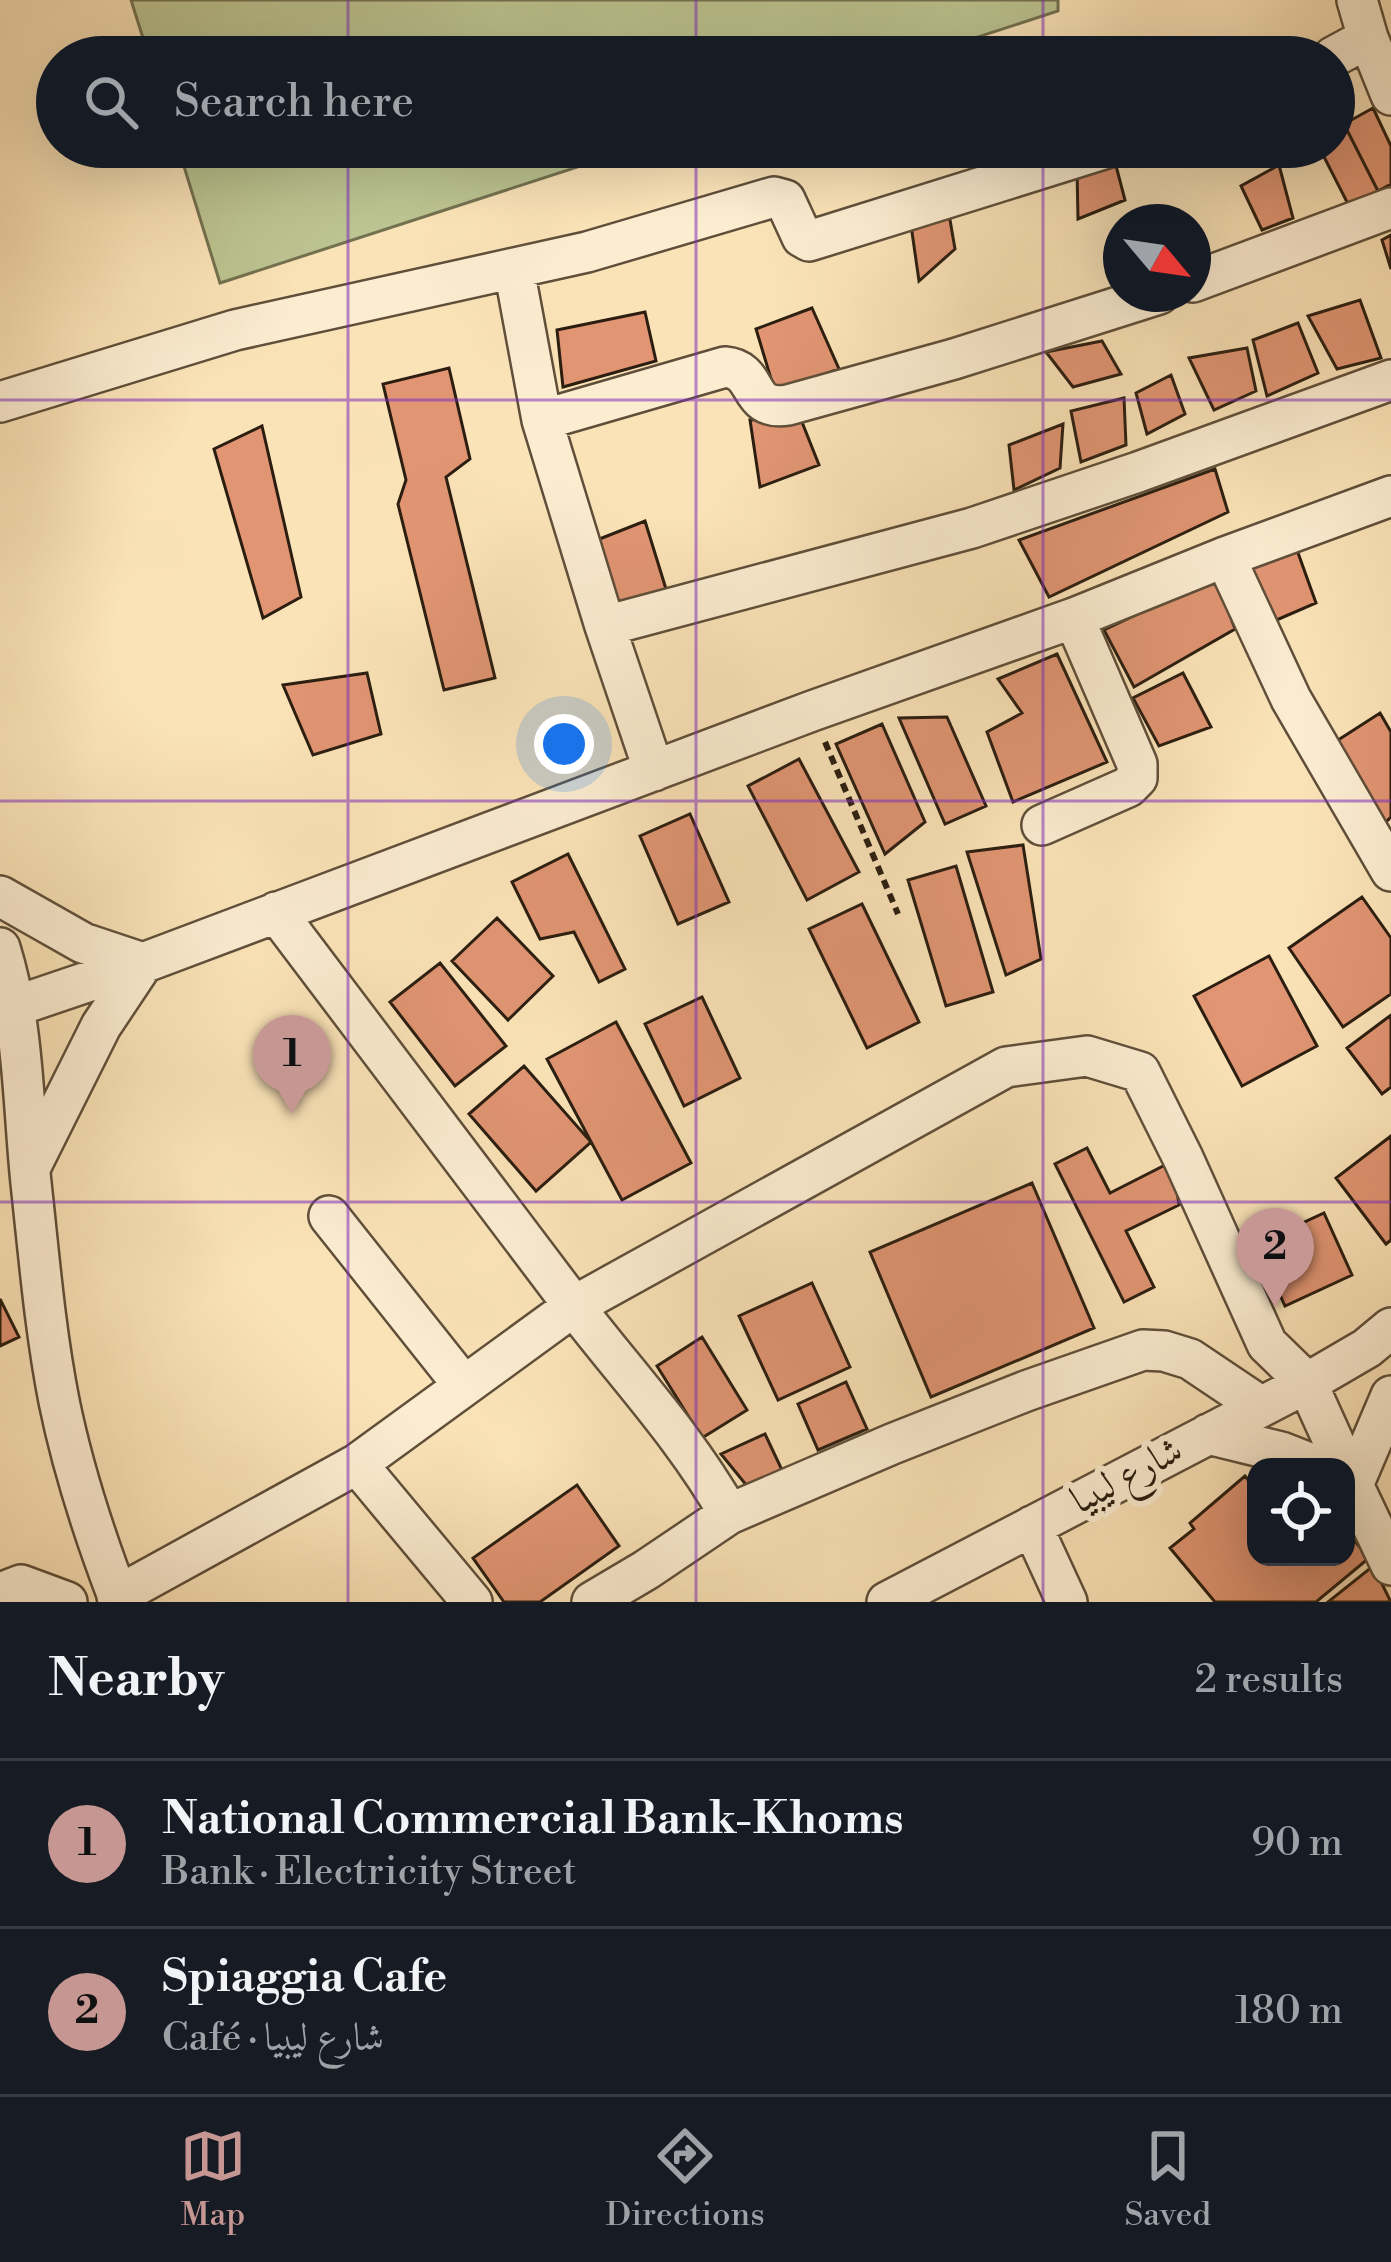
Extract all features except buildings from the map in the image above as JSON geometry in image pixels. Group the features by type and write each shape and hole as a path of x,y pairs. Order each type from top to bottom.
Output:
{"street":[{"path":"1363,19 1391,95"},
{"path":"0,402 235,330 587,252 774,197 785,200 808,241 1044,168"},
{"path":"1211,275 1391,208"},
{"path":"514,269 542,419 604,626 654,770"},
{"path":"542,419 725,367 745,375 760,400 774,407 788,405 1103,312"},
{"path":"604,626 971,528 1391,380"},
{"path":"13,1007 1074,618 1391,496"},
{"path":"1225,557 1291,699 1391,871"},
{"path":"1042,825 1128,788 1136,778 1137,764 1074,618"},
{"path":"0,896 83,943 142,963"},
{"path":"276,912 574,1306 679,1436 729,1514"},
{"path":"0,948 27,1105 30,1168 59,1399 80,1487 116,1592"},
{"path":"30,1168 101,1026 142,963"},
{"path":"0,1593 21,1585 71,1602 116,1592 357,1464 574,1306 1006,1067 1088,1055 1140,1072 1267,1344 1307,1383 1336,1458"},
{"path":"329,1216 464,1386"},
{"name":"شارع ليبيا","path":"887,1602 1383,1339"},
{"path":"592,1602 729,1514 914,1435 1143,1350 1190,1359 1260,1406"},
{"path":"1352,1458 1391,1396"},
{"path":"1208,1433 1298,1458"},
{"path":"357,1464 472,1602"},
{"path":"1355,1498 1391,1564"},
{"path":"1032,1526 1067,1602"}],"path":[{"path":"812,712 898,914"}],"green space":[{"path":"131,0 1058,0 1058,11 981,36 142,36"},
{"path":"184,168 574,168 220,283"}],"place":[{"name":"National Commercial Bank-Khoms","path":"292,1114"},
{"name":"Spiaggia Cafe","path":"1275,1307"}]}
